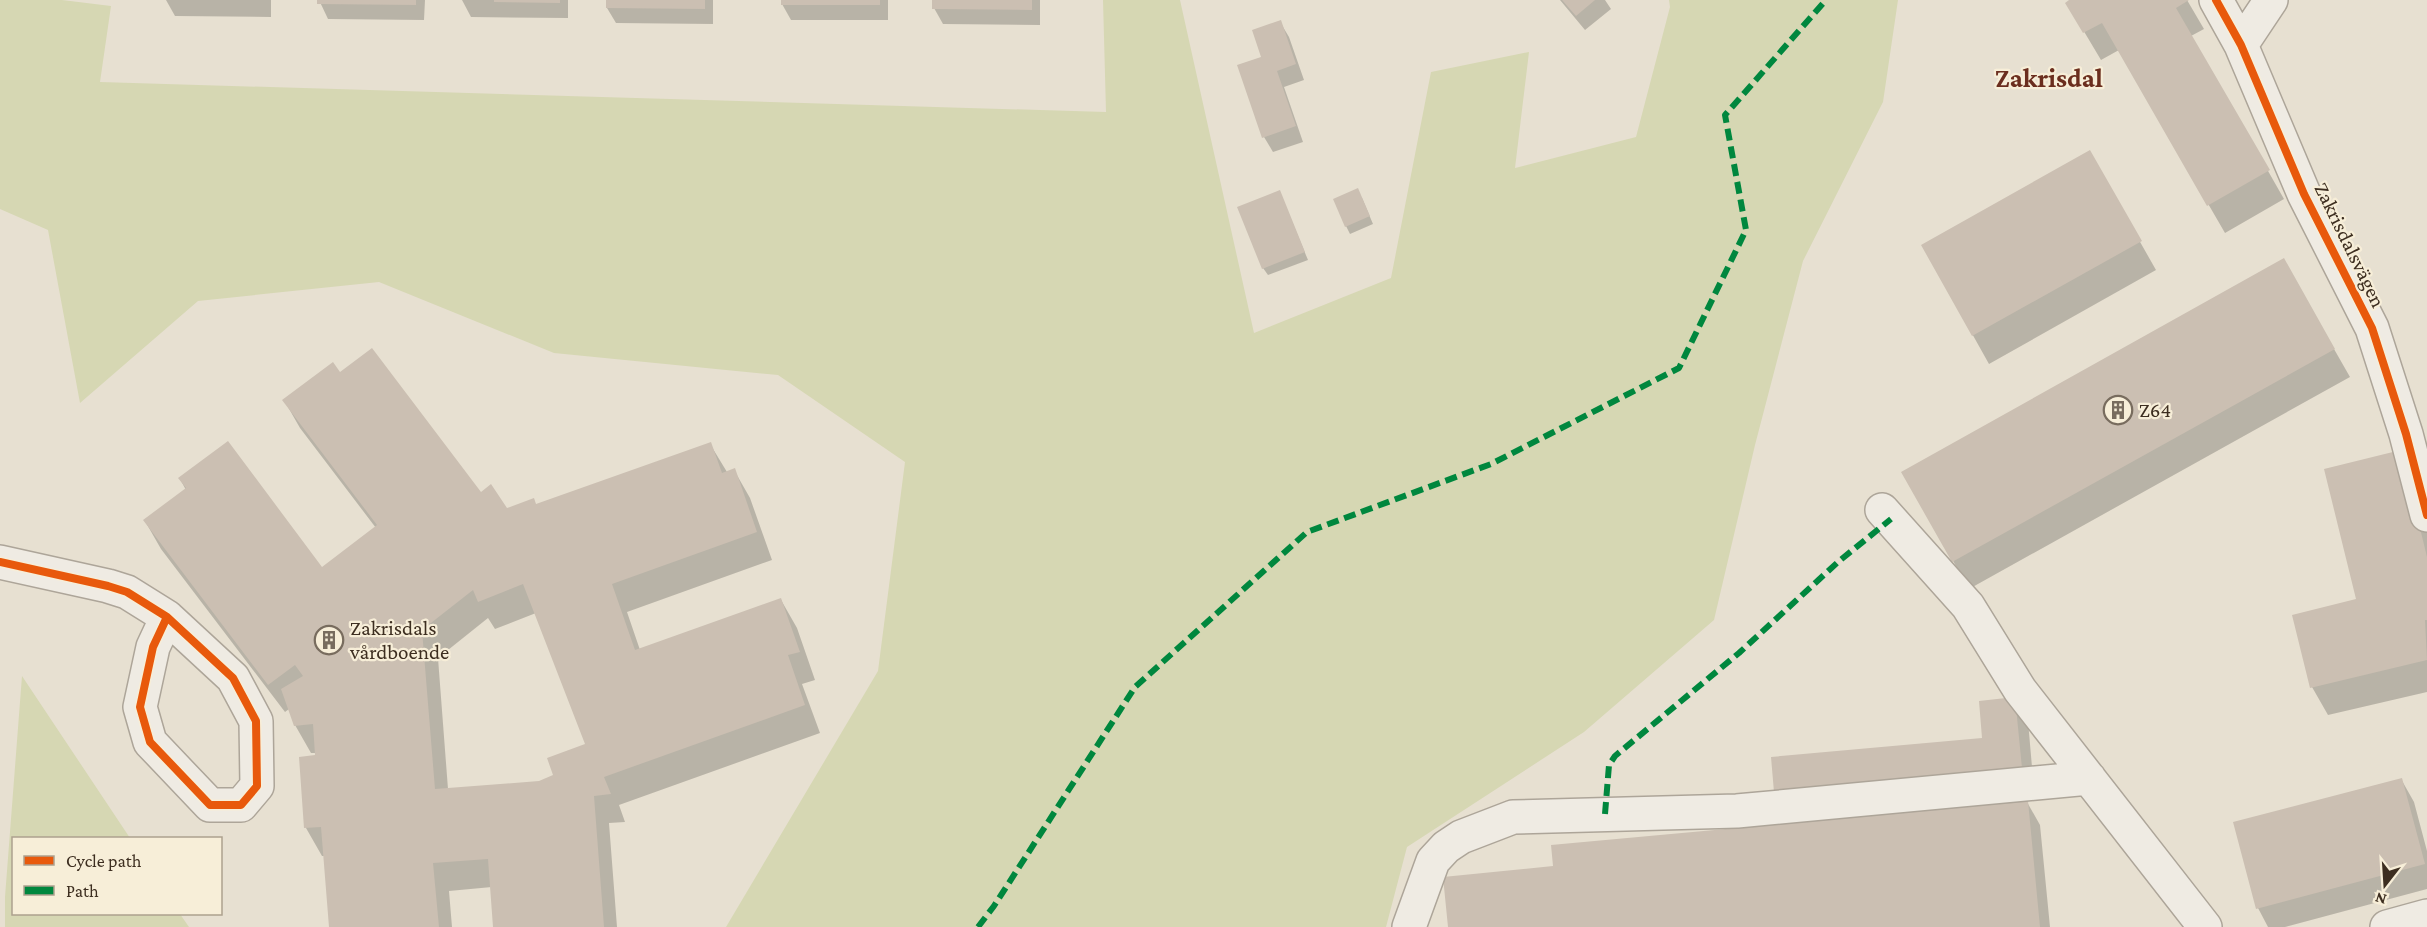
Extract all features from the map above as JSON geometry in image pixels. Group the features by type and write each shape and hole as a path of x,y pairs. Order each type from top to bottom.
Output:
{"street":[{"name":"Zakrisdalsvägen","path":"2216,0 2241,45 2304,194 2372,328 2406,434 2427,515"},
{"path":"2241,45 2271,0"},
{"path":"1882,510 1968,606 2020,690 2205,927"},
{"path":"0,562 127,592 167,617 233,678 256,721 257,786 241,805 210,806 150,742 140,707 153,647 167,617"},
{"path":"1409,927 1433,861 1461,837 1513,818 1737,811 2089,777"},
{"path":"2387,927 2427,916"}],"green space":[{"path":"0,0 62,0 111,6 100,82 1106,112 1103,0 1180,0 1254,333 1391,278 1431,72 1529,52 1515,168 1636,137 1670,7 1669,0 1898,0 1883,102 1803,261 1755,445 1714,620 1584,732 1407,847 1386,927 726,927 878,671 905,462 778,375 554,353 379,282 198,301 80,403 48,230 0,209"},
{"path":"22,676 129,837 12,837 12,915 181,915 189,927 5,927 5,897"}],"building":[{"path":"317,0 416,0 416,5 317,4"},
{"path":"494,0 560,0 560,3 494,2"},
{"path":"606,0 705,0 705,9 606,8"},
{"path":"781,0 880,0 880,5 781,5"},
{"path":"932,0 1032,0 1032,10 932,9"},
{"path":"1562,0 1595,0 1576,16"},
{"path":"2069,0 2189,0 2176,8 2270,170 2207,206 2102,23 2083,33 2065,3"},
{"path":"1281,20 1296,64 1277,71 1296,126 1262,138 1237,65 1261,57 1252,30"},
{"path":"2090,150 2142,241 1972,336 1921,245"},
{"path":"1358,188 1370,216 1345,227 1333,199"},
{"path":"1280,190 1305,252 1262,269 1237,207"},
{"name":"Z64","path":"2284,258 2335,349 1952,562 1901,472"},
{"name":"Zakrisdals vårdboende","path":"372,348 481,492 491,484 507,508 534,498 536,504 711,442 722,473 735,468 757,532 612,584 635,650 781,598 800,652 788,655 805,705 604,777 611,794 594,796 604,927 493,927 488,859 433,863 439,927 329,927 321,827 304,828 299,757 315,755 313,724 294,726 281,689 303,676 295,665 268,685 143,520 186,488 178,478 228,441 322,567 377,525 282,400 333,362 340,372","holes":["523,584 585,744 547,758 553,775 539,781 435,789 422,630 473,590 478,602"]},
{"path":"2401,450 2427,557 2427,620 2425,620 2427,660 2310,688 2292,615 2356,599 2324,469"},
{"path":"2015,697 2022,768 1774,792 1771,757 1982,738 1979,701"},
{"path":"2402,778 2425,864 2256,909 2233,822"},
{"path":"2028,801 2040,927 1448,927 1443,877 1553,866 1551,845"}],"marked path":[{"path":"978,927 994,906 1135,687 1307,532 1491,464 1679,368 1746,230 1725,115 1826,0"},
{"path":"1605,814 1609,765 1615,756 1739,653 1838,562 1891,519"}],"cycle path":[{"path":"2216,0 2241,45 2304,194 2372,328 2406,434 2427,515"},
{"path":"0,562 127,592 167,617 233,678 256,721 257,786 241,805 210,805 150,742 140,707 153,647 167,617"}],"place":[{"name":"Z64","path":"2118,410"},
{"name":"Zakrisdals vårdboende","path":"329,640"}],"district":[{"name":"Zakrisdal","path":"2049,78"}]}
